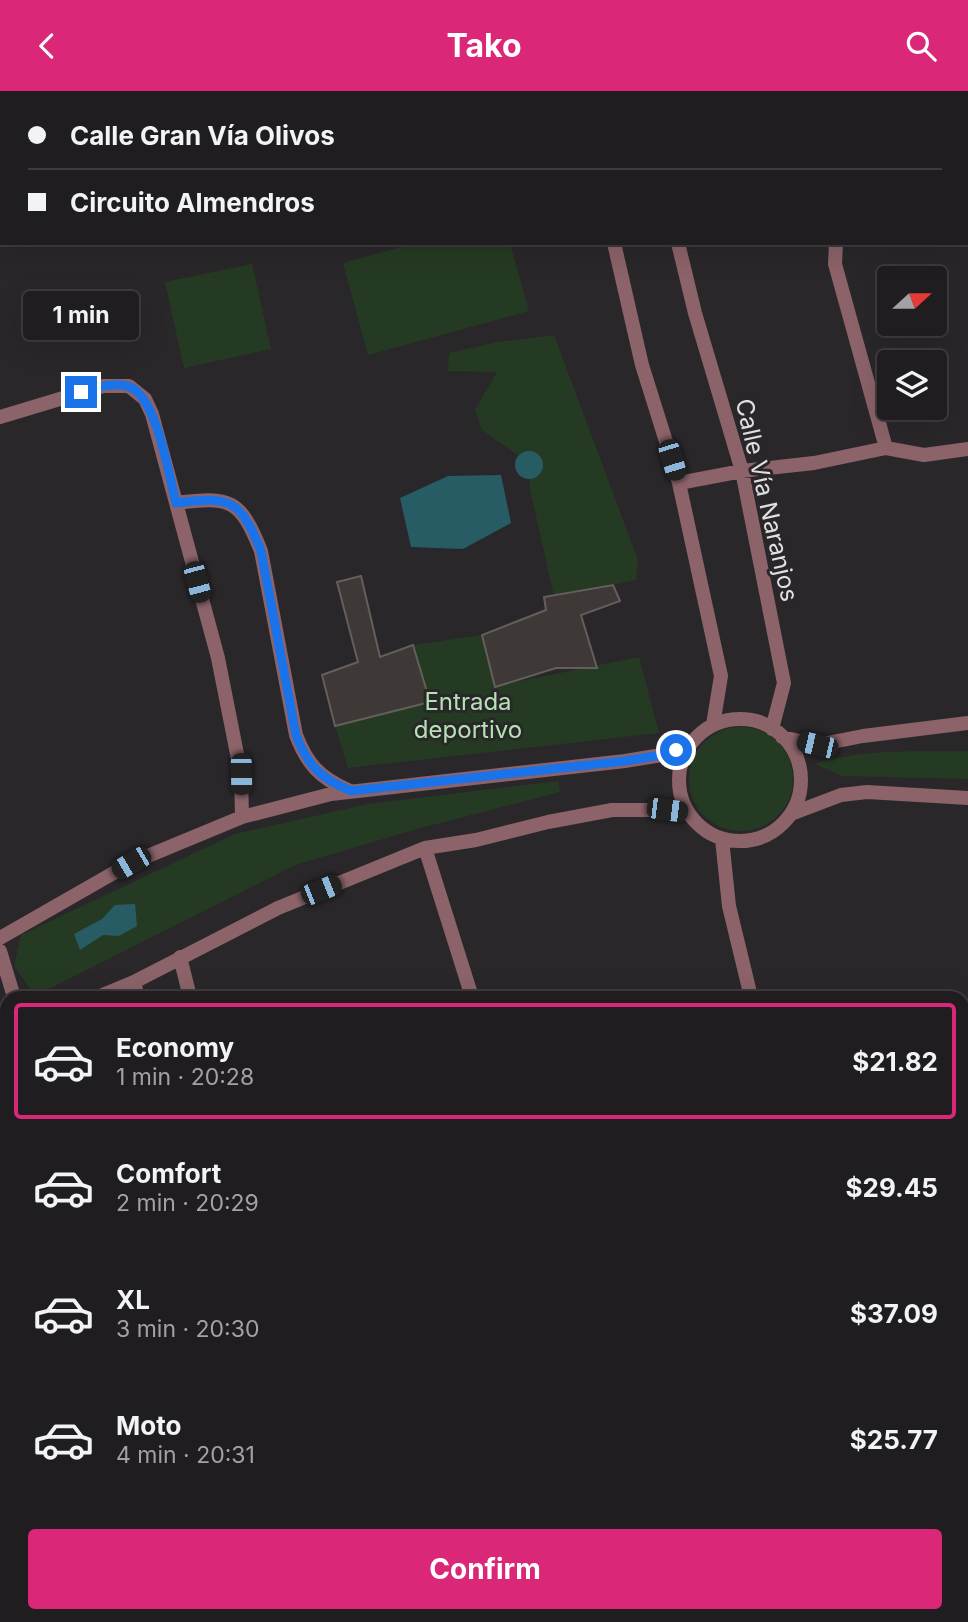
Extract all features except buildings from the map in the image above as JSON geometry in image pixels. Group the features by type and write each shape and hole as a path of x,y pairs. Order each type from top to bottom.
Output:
{"street":[{"path":"614,245 642,365 679,483 720,676 713,725"},
{"name":"Calle Vía Naranjos","path":"678,245 695,313 742,471 784,683 777,733"},
{"path":"833,245 835,264 886,448"},
{"path":"0,417 103,386 129,386 145,399 152,414 218,658 241,774 242,817"},
{"path":"679,483 742,471 814,463 886,448 924,454 968,449"},
{"path":"176,503 205,499 233,504 250,522 261,551 296,735 304,754 316,769 329,782 351,791"},
{"path":"777,733 791,748 800,774 797,801 791,814 781,826 753,840 738,842 708,833 688,813 678,785 679,771 690,745 700,733 713,725 727,720 743,719 817,745 887,732 968,723"},
{"path":"0,938 131,863 242,817 331,794 625,761 662,755 690,745"},
{"path":"791,814 841,795 867,792 968,798"},
{"path":"112,991 278,908 425,848 476,840 612,810 667,810 688,813"},
{"path":"722,839 729,906 750,991"},
{"path":"425,848 470,991"},
{"path":"0,951 12,991"},
{"path":"180,957 188,991"},
{"path":"134,982 136,991"}],"green space":[{"path":"408,245 511,245 529,311 368,355 343,263"},
{"path":"252,264 271,349 184,368 165,282"},
{"path":"554,335 638,560 636,580 554,596 530,489 529,463 482,430 475,410 497,372 448,371 449,353 497,342"},
{"name":"Entrada deportivo","path":"482,635 495,686 639,657 659,733 348,768 335,726 430,702 413,645"},
{"path":"741,727 761,731 784,750 789,759 793,779 789,799 770,822 761,827 741,831 721,827 698,808 693,799 689,779 693,759 712,736 721,731"},
{"path":"968,751 968,779 842,776 815,764 871,753"},
{"path":"558,781 560,792 417,829 295,865 45,991 32,991 14,966 21,935 235,834 368,804"}],"water":[{"path":"529,451 539,455 543,465 539,475 529,479 519,475 515,465 519,455"},
{"path":"501,475 511,523 463,549 411,547 400,498 448,476"},
{"path":"135,904 137,926 119,936 103,935 80,950 74,934 102,919 115,905"}],"route":[{"path":"81,392 117,385 129,386 138,392 145,399 152,414 176,503 205,499 233,504 250,522 261,551 296,735 304,754 329,782 351,791 625,761 676,750"}]}
